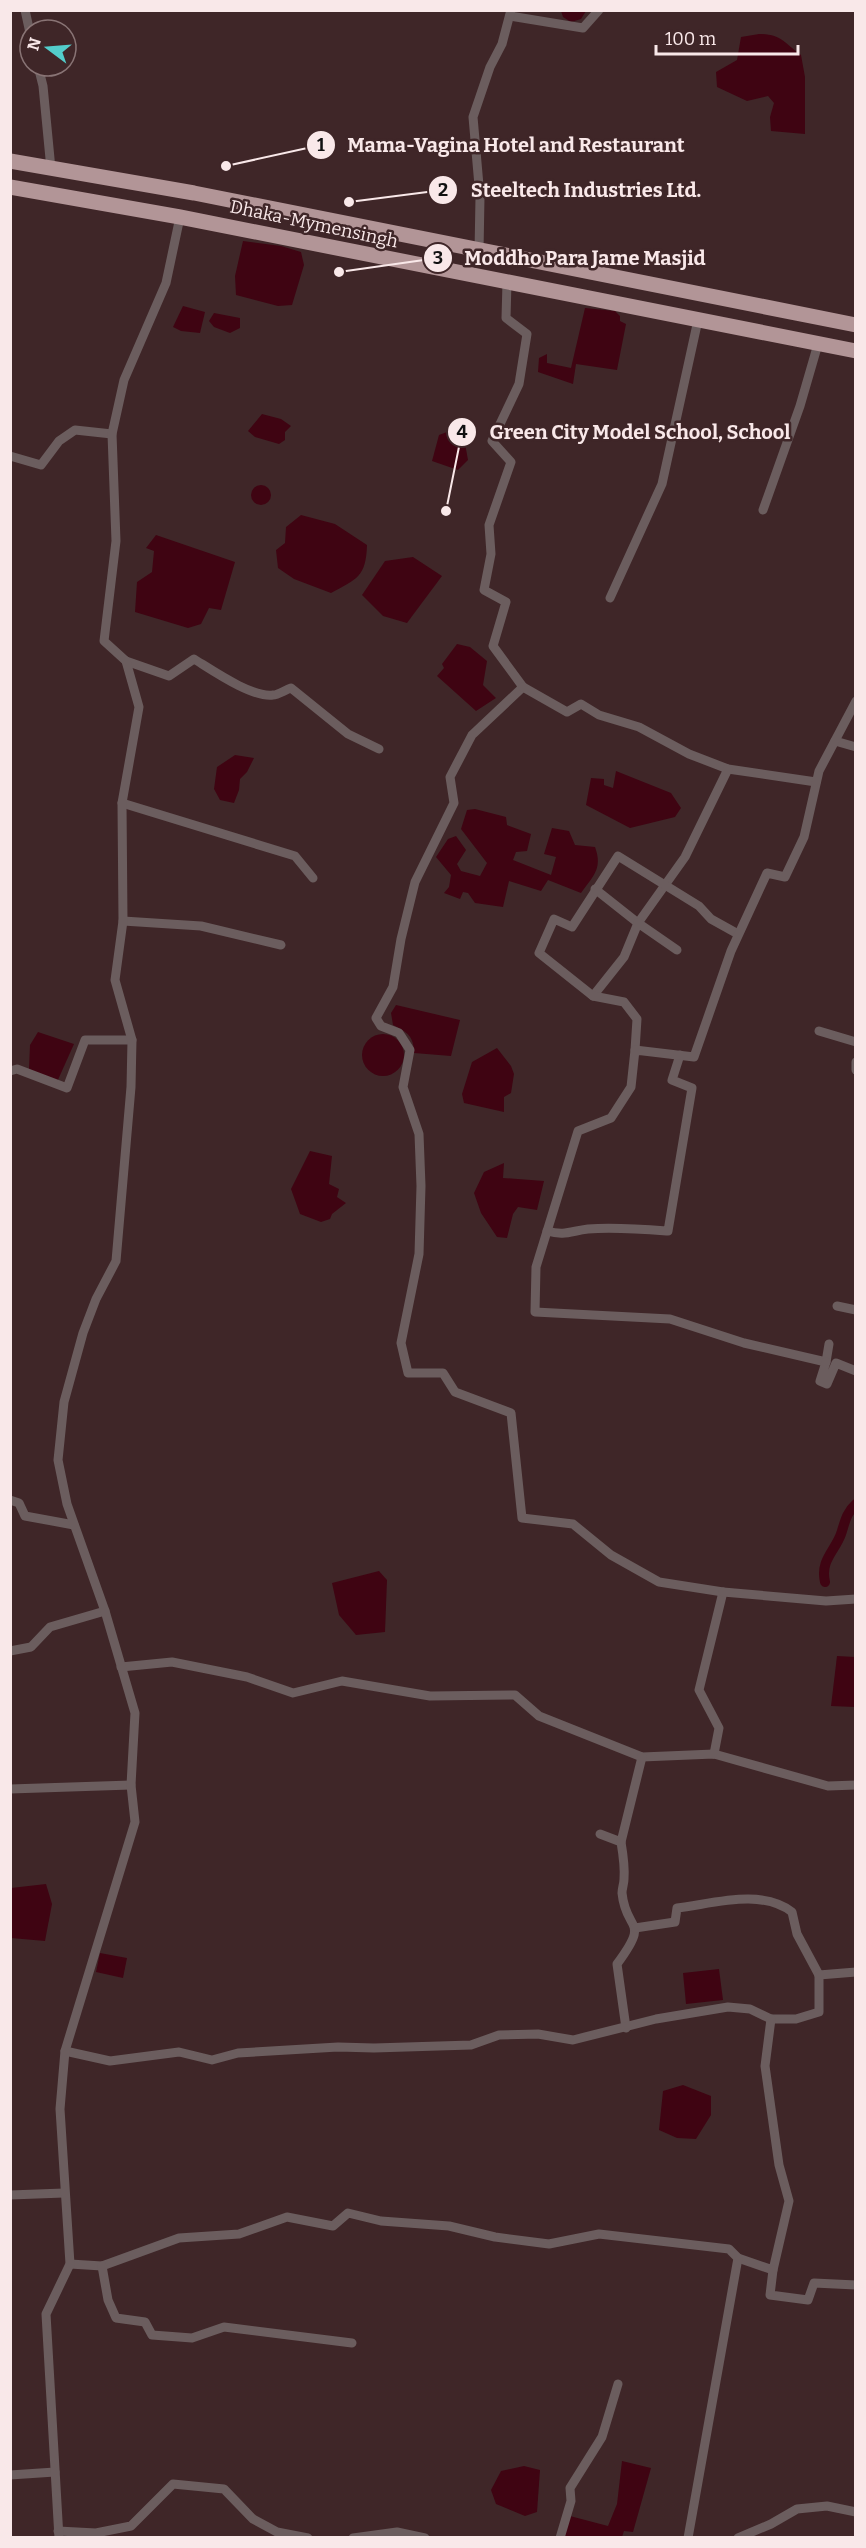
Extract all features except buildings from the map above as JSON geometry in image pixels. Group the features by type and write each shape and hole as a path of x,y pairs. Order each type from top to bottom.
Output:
{"highway":[{"path":"10,161 51,170 194,193 479,252 855,325"},
{"name":"Dhaka-Mymensingh","path":"10,188 180,217 855,351"}],"street":[{"path":"479,252 480,197 473,117 511,13 582,28 599,10"},
{"path":"41,78 51,170"},
{"path":"180,217 165,283 124,380 112,434 116,542 104,640 126,661 169,676 194,659 236,684 262,694 273,695 291,688 348,734 379,749"},
{"path":"507,282 506,318 527,334 519,384 492,441 512,462 489,525 491,554 484,590 506,602 493,646 523,687 567,712 580,704 599,715 639,727 689,754 728,769 816,783"},
{"path":"610,598 662,484 698,320"},
{"path":"763,510 800,406 818,344"},
{"path":"10,456 41,465 59,441 75,430 112,434"},
{"path":"126,661 139,707 122,803 123,921 115,980 132,1040 126,1164 116,1261 86,1324 64,1402 58,1460 74,1525 105,1611 135,1713 131,1785 135,1822 65,2051 60,2109 70,2264 46,2314 58,2534 96,2533 131,2526 173,2484 224,2489 253,2519 277,2532 308,2538"},
{"path":"523,687 471,735 450,777 454,803 415,882 400,939 393,987 376,1018 381,1026 399,1033 410,1050 403,1087 419,1134 418,1254 401,1343 408,1373 443,1373 455,1392 511,1413 522,1518 573,1524 610,1556 660,1582 723,1592 826,1601 855,1599"},
{"path":"635,1050 694,1057 738,934 767,873 785,876 804,837 819,771 855,701"},
{"path":"835,741 855,747"},
{"path":"593,996 624,957 638,923 662,886 685,857 728,769"},
{"path":"122,803 295,856 313,878"},
{"path":"738,934 711,919 699,906 662,886 618,856 572,927 554,919 539,953 593,996 624,1002 637,1019 631,1088 611,1118 578,1131 536,1267 535,1312 670,1319 744,1343 825,1362"},
{"path":"596,889 638,923 677,950"},
{"path":"123,921 201,926 281,945"},
{"path":"819,1031 855,1042"},
{"path":"10,1071 17,1068 67,1088 85,1040 132,1040"},
{"path":"547,1231 561,1235 586,1229 627,1228 668,1231 692,1088 672,1080 680,1055"},
{"path":"855,1062 855,1070"},
{"path":"837,1306 855,1310"},
{"path":"829,1344 820,1381 827,1384 836,1363 855,1371"},
{"path":"10,1500 19,1503 25,1516 74,1525"},
{"path":"714,1754 719,1728 699,1690 723,1592"},
{"path":"10,1651 31,1647 50,1627 105,1611"},
{"path":"122,1667 172,1662 247,1677 293,1693 342,1681 430,1696 515,1695 539,1716 642,1757 714,1754 828,1786 855,1785"},
{"path":"626,2028 617,1964 634,1940 635,1928 622,1892 624,1879 621,1842 642,1757"},
{"path":"10,1789 131,1785"},
{"path":"600,1834 621,1842"},
{"path":"65,2051 110,2061 178,2052 212,2060 238,2053 327,2047 471,2045 499,2035 538,2034 573,2040 656,2019 728,2007 750,2009 771,2019 796,2019 819,2012 819,1976 797,1934 792,1912 774,1901 713,1901 677,1908 675,1922 635,1928"},
{"path":"819,1976 855,1972"},
{"path":"771,2019 765,2066 779,2165 789,2201 773,2270 770,2295 808,2300 814,2283 855,2285"},
{"path":"10,2195 64,2193"},
{"path":"70,2264 102,2266 179,2238 239,2234 287,2217 333,2226 348,2213 381,2221 449,2226 495,2237 549,2244 599,2234 661,2243 703,2245 729,2249 738,2258 773,2270"},
{"path":"688,2538 738,2258"},
{"path":"102,2266 108,2300 116,2318 145,2322 152,2335 192,2338 224,2327 351,2343"},
{"path":"561,2538 571,2501 570,2488 602,2437 618,2384"},
{"path":"10,2475 55,2472"},
{"path":"738,2538 771,2524 797,2509 827,2506 855,2512"},
{"path":"353,2538 397,2532 425,2538"}],"shaded area":[{"path":"561,11 586,11 581,19 571,22 563,17"},
{"path":"759,34 778,37 801,55 805,77 805,134 771,131 770,117 774,103 768,96 747,101 717,87 716,72 737,60 741,37"},
{"path":"243,241 281,246 301,252 304,265 292,305 278,306 236,295 235,276"},
{"path":"183,306 205,312 200,333 181,331 173,327"},
{"path":"585,308 615,311 620,316 620,321 626,324 617,370 576,364 573,384 538,372 539,358 547,354 547,363 571,368"},
{"path":"214,313 240,318 240,328 230,333 214,327 209,321"},
{"path":"262,414 281,419 291,426 285,432 285,440 279,444 255,437 248,431"},
{"path":"447,432 464,438 468,460 458,470 432,461 439,435"},
{"path":"261,485 268,488 271,495 268,502 261,505 254,502 251,495 254,488"},
{"path":"301,515 335,524 367,545 365,564 354,580 331,593 294,579 278,568 276,550 285,543 286,527"},
{"path":"156,535 235,562 221,610 209,608 201,624 188,628 135,612 137,582 152,572 154,551 146,548"},
{"path":"413,557 442,576 407,623 383,616 362,595 385,561"},
{"path":"457,644 470,647 487,661 483,685 496,698 476,711 437,676 444,668 442,664"},
{"path":"235,755 254,758 247,772 240,779 234,803 220,800 214,789 217,767"},
{"path":"616,771 671,793 681,808 675,817 630,828 586,805 591,778 604,779 604,785 613,788"},
{"path":"475,809 506,817 507,825 531,834 527,851 516,852 513,860 551,875 556,857 544,854 552,828 569,831 575,845 595,847 598,861 596,872 581,893 548,880 541,891 509,881 503,907 475,903 468,893 463,892 460,899 444,893 449,887 451,875 436,857 448,839 456,836 466,850 457,864 461,871 480,876 487,863 461,829 467,810"},
{"path":"396,1005 460,1020 451,1056 414,1053 413,1042 409,1035 393,1025 391,1013"},
{"path":"38,1032 74,1044 57,1082 29,1069 30,1045"},
{"path":"383,1034 398,1040 404,1055 398,1070 383,1076 368,1070 362,1055 368,1040"},
{"path":"497,1048 511,1066 514,1074 511,1093 504,1097 504,1112 464,1103 462,1094 472,1062"},
{"path":"310,1151 332,1156 329,1184 339,1189 337,1197 346,1203 332,1214 330,1219 321,1222 300,1214 291,1189"},
{"path":"504,1163 503,1178 544,1181 537,1210 518,1207 513,1214 507,1238 497,1237 481,1213 474,1193 484,1172"},
{"path":"379,1571 387,1580 385,1632 356,1635 339,1615 332,1583"},
{"path":"837,1656 855,1657 855,1707 831,1706"},
{"path":"46,1884 52,1904 45,1941 11,1938 11,1888"},
{"path":"100,1953 127,1958 123,1978 96,1972"},
{"path":"719,1969 723,2000 686,2004 683,1973"},
{"path":"683,2085 711,2096 711,2115 696,2139 677,2138 659,2130 663,2091"},
{"path":"622,2461 651,2468 633,2532 624,2531 622,2537 563,2538 570,2516 608,2526 617,2504"},
{"path":"524,2466 540,2470 537,2512 525,2516 496,2504 491,2490 501,2471"}],"waterway":[{"path":"825,1582 826,1562 848,1514 856,1504"}],"place":[{"name":"Mama-Vagina Hotel and Restaurant","path":"226,166"},
{"name":"Steeltech Industries Ltd.","path":"349,202"},
{"name":"Moddho Para Jame Masjid","path":"339,272"},
{"name":"Green City Model School, School","path":"446,511"}]}
